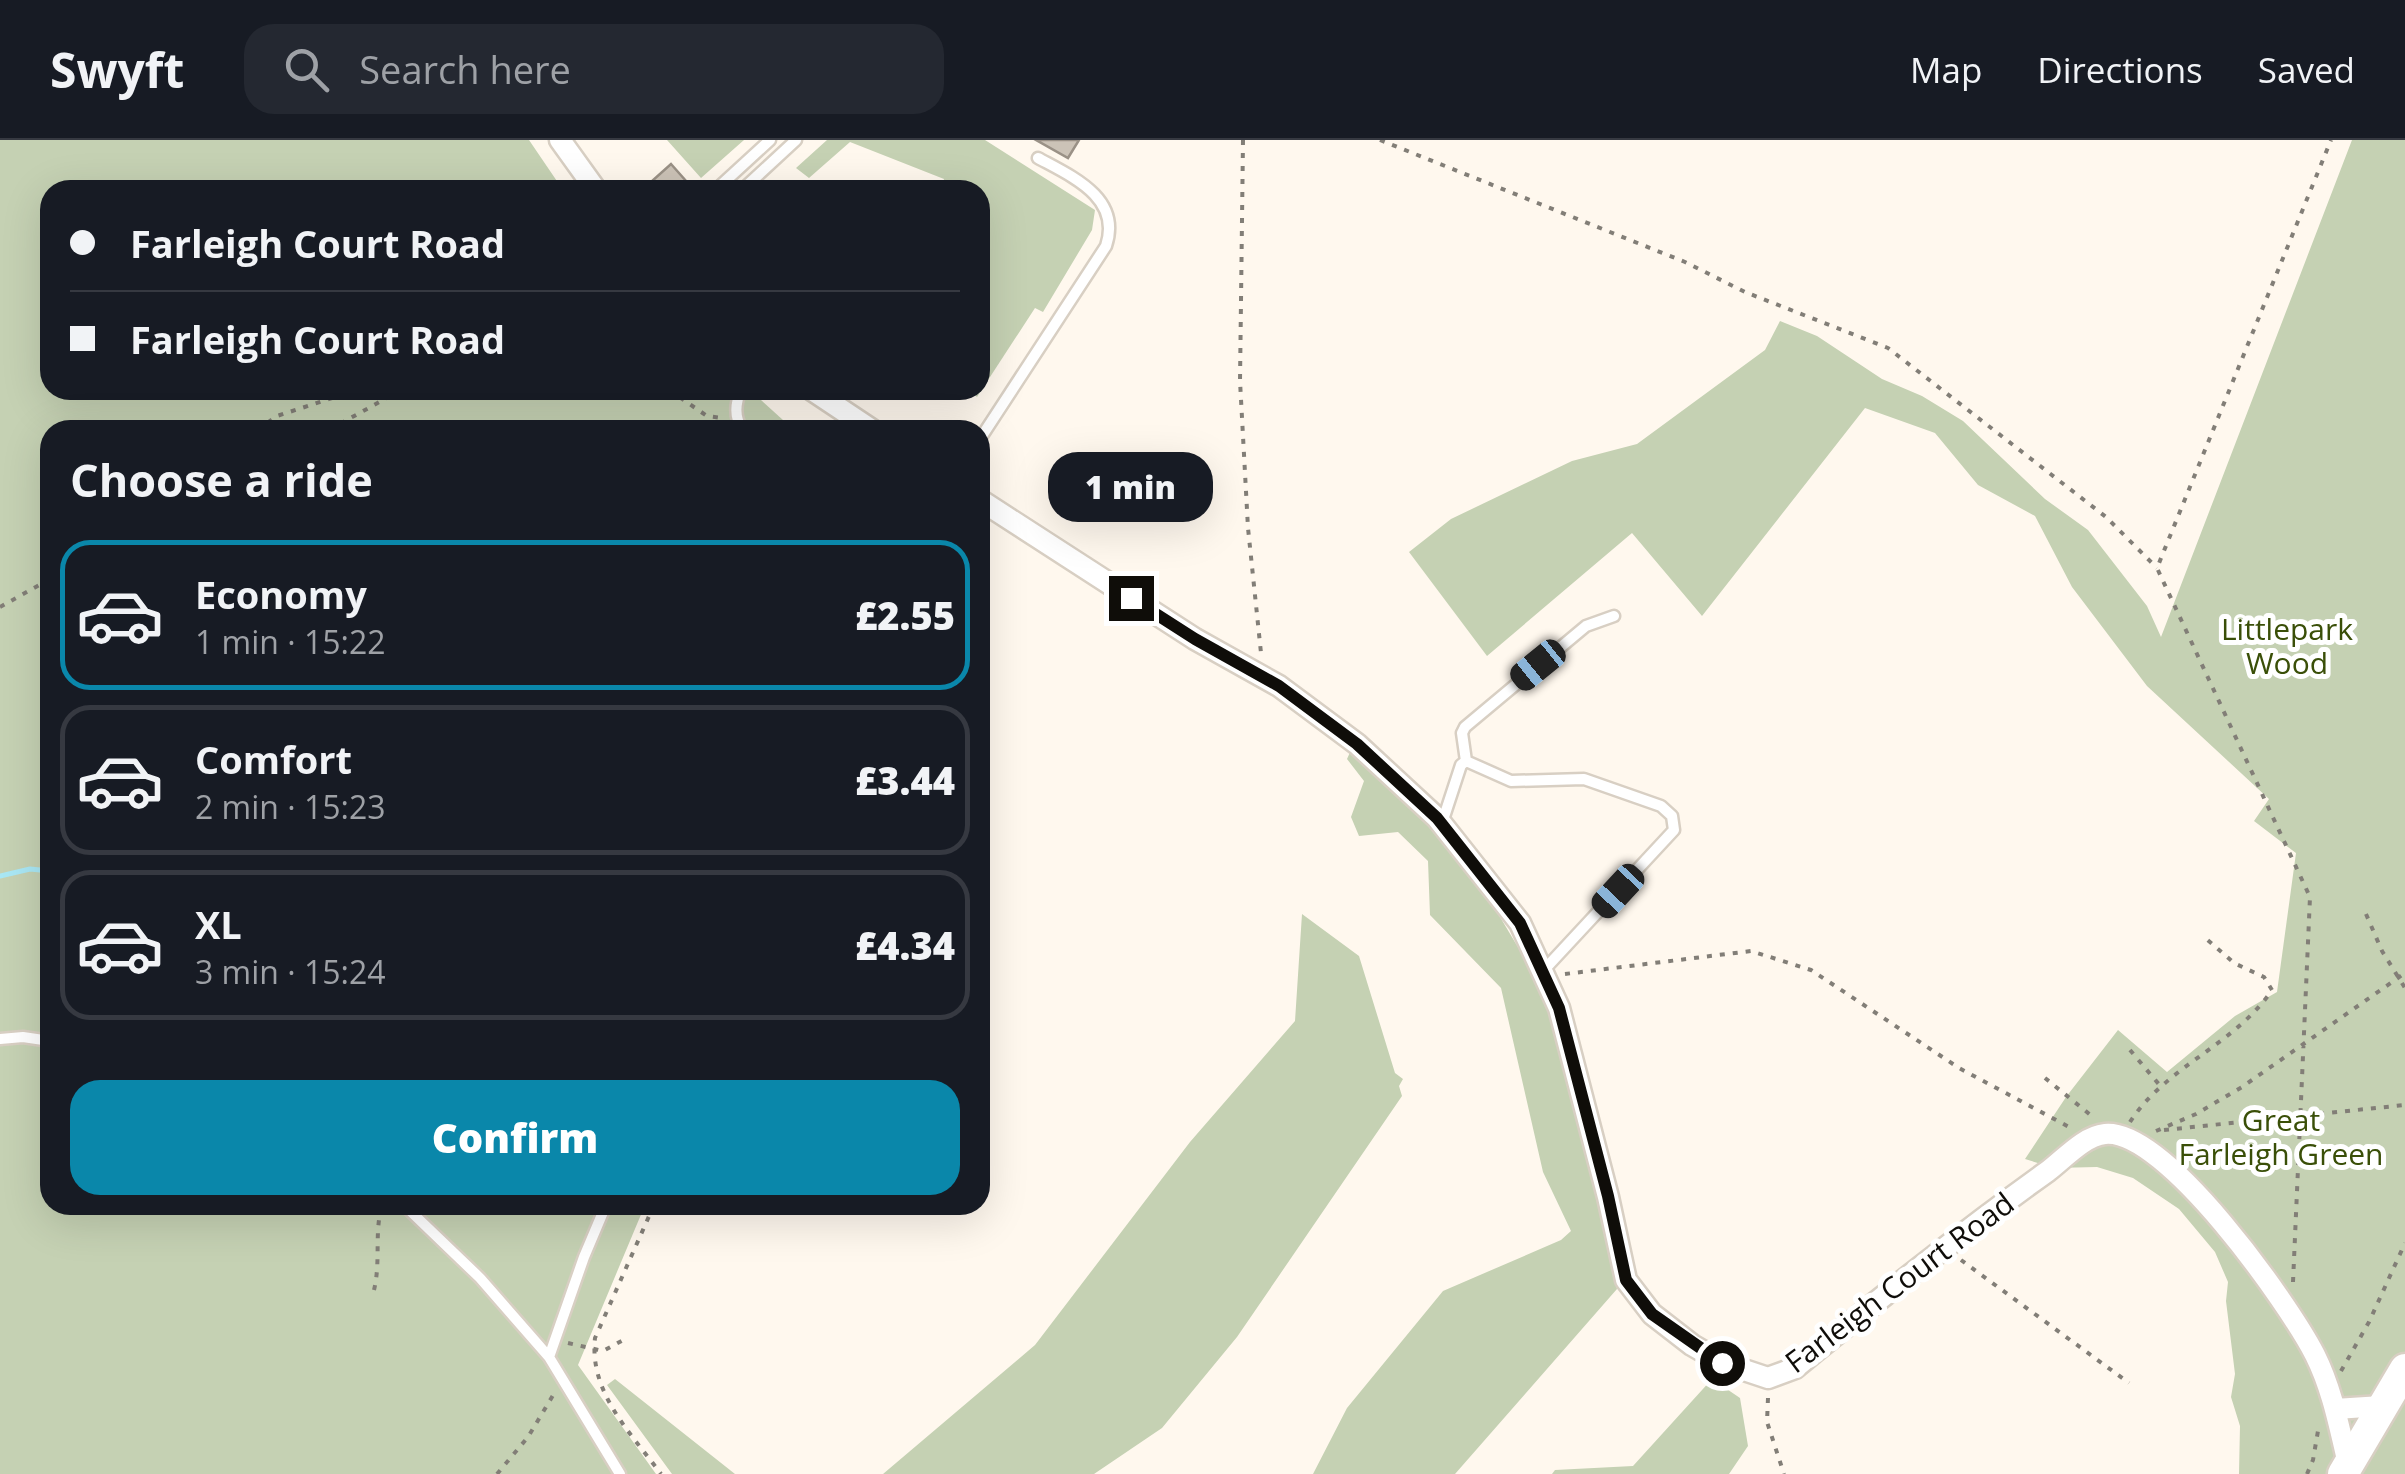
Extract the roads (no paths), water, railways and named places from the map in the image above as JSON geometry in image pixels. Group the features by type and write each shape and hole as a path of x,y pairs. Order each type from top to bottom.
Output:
{"street":[{"path":"560,140 589,180"},
{"path":"827,400 857,420"},
{"name":"Farleigh Court Road","path":"990,506 1195,639 1264,678 1357,744 1442,824 1520,923 1559,1008 1626,1280 1652,1314 1692,1345 1722,1363 1768,1378 1795,1368 1994,1206 2096,1136 2124,1135 2218,1215 2293,1314 2333,1399"},
{"path":"2346,1469 2405,1369"},
{"path":"2346,1469 2333,1399 2382,1406"}],"lane":[{"path":"726,180 770,140"},
{"path":"753,180 796,140"},
{"path":"990,423 1106,246 1112,229 1103,202 1078,180 1038,158"},
{"path":"1466,761 1462,733 1465,727 1586,626 1614,616"},
{"path":"1442,824 1460,764 1466,761"},
{"path":"1466,761 1512,781 1584,779 1661,806 1676,822 1674,830 1544,974"},
{"path":"0,1038 40,1040"},
{"path":"414,1215 480,1278 548,1357 620,1474"},
{"path":"548,1357 602,1215"}],"waterway":[{"path":"0,876 40,870"}],"park label":[{"name":"Littlepark Wood","path":"2287,645"},
{"name":"Great Farleigh Green","path":"2281,1136"}]}
